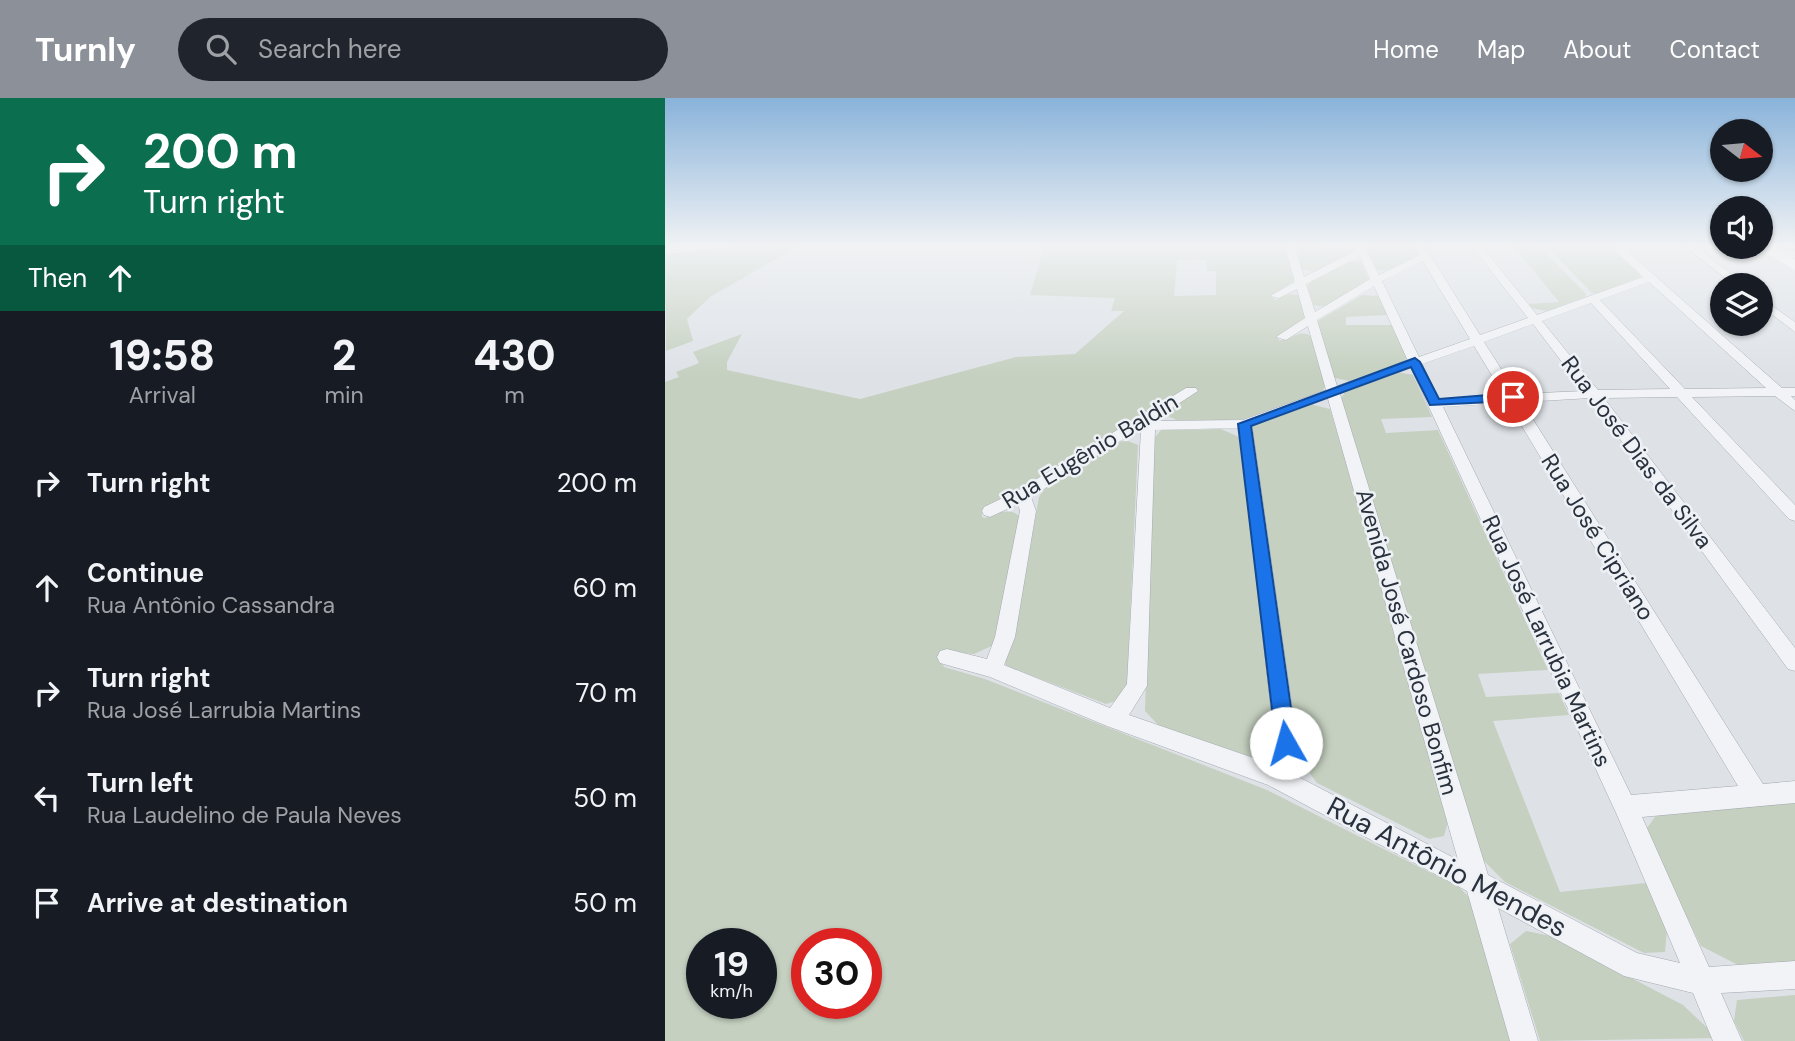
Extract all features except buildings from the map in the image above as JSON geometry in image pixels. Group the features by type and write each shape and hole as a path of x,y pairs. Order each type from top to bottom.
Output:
{"street":[{"path":"1275,296 1288,288"},
{"name":"Avenida José Cardoso Bonfim","path":"1302,288 1524,1041"},
{"path":"1282,337 1363,288"},
{"name":"Rua José Larrubia Martins","path":"1381,288 1625,807 1728,1041"},
{"name":"Rua José Cipriano","path":"1444,288 1756,794"},
{"name":"Rua José Dias da Silva","path":"1510,288 1594,394 1795,663"},
{"path":"1114,719 1137,686 1140,427 1245,424 1623,288"},
{"path":"1661,288 1795,407"},
{"path":"1593,299 1795,514"},
{"path":"1773,311 1795,328"},
{"name":"Rua Eugênio Baldin","path":"989,511 1023,495 1140,427 1191,391"},
{"path":"1435,403 1594,394 1795,392"},
{"path":"1245,424 1286,743 1273,776"},
{"path":"993,669 1005,637 1028,511 1023,495"},
{"name":"Rua Antônio Mendes","path":"947,657 993,669 1114,719 1273,776 1634,966 1700,981 1795,975"},
{"path":"1625,807 1795,792"}],"green space":[{"path":"665,288 726,288 710,297 687,319 693,341 666,351"},
{"path":"1032,288 1175,288 1174,296 1216,295 1216,288 1283,288 1271,296 1276,300 1289,294 1299,295 1306,315 1278,340 1299,334 1312,337 1325,387 1322,391 1244,419 1181,422 1168,416 1168,410 1195,392 982,511 982,517 985,518 1009,512 1022,519 994,645 974,654 944,651 940,660 944,667 985,679 1267,790 1459,887 1471,899 1513,1041 665,1041 665,382 679,377 676,372 699,363 693,352 742,334 727,362 727,370 860,399 1016,357 1075,354 1124,311 1111,311 1115,298 1030,295"},
{"path":"1308,288 1357,288 1326,307 1314,305"},
{"path":"1548,288 1580,288 1586,294 1585,297 1546,311 1532,308 1529,304 1559,302"},
{"path":"1587,288 1611,288 1598,293 1592,293"},
{"path":"1362,295 1379,296 1388,315 1346,317 1346,325 1392,325 1408,357 1403,362 1349,381 1335,378 1317,325 1319,320"},
{"path":"1397,372 1413,375 1432,417 1381,419 1386,433 1438,430 1548,670 1478,674 1486,697 1559,693 1569,715 1493,721 1560,892 1646,883 1667,930 1665,952 1644,953 1505,882 1482,859 1341,399 1344,393"},
{"path":"1310,404 1330,409 1450,814 1444,836 1429,839 1317,783 1300,760 1250,430 1255,424"},
{"path":"1221,429 1239,437 1276,738 1268,751 1255,758 1161,728 1145,711 1153,440 1161,430"},
{"path":"1128,441 1138,445 1127,685 1119,700 1106,704 1006,666 1005,661 1014,639 1039,497 1046,486 1113,442"},
{"path":"1795,803 1795,962 1740,966 1701,946 1645,831 1657,814"},
{"path":"1526,931 1551,936 1683,1005 1718,1038 1540,1041 1510,944"},
{"path":"1795,995 1795,1041 1744,1041 1734,1021 1737,1000"}],"route":[{"path":"1286,743 1245,424 1415,362 1435,403 1513,397"}]}
